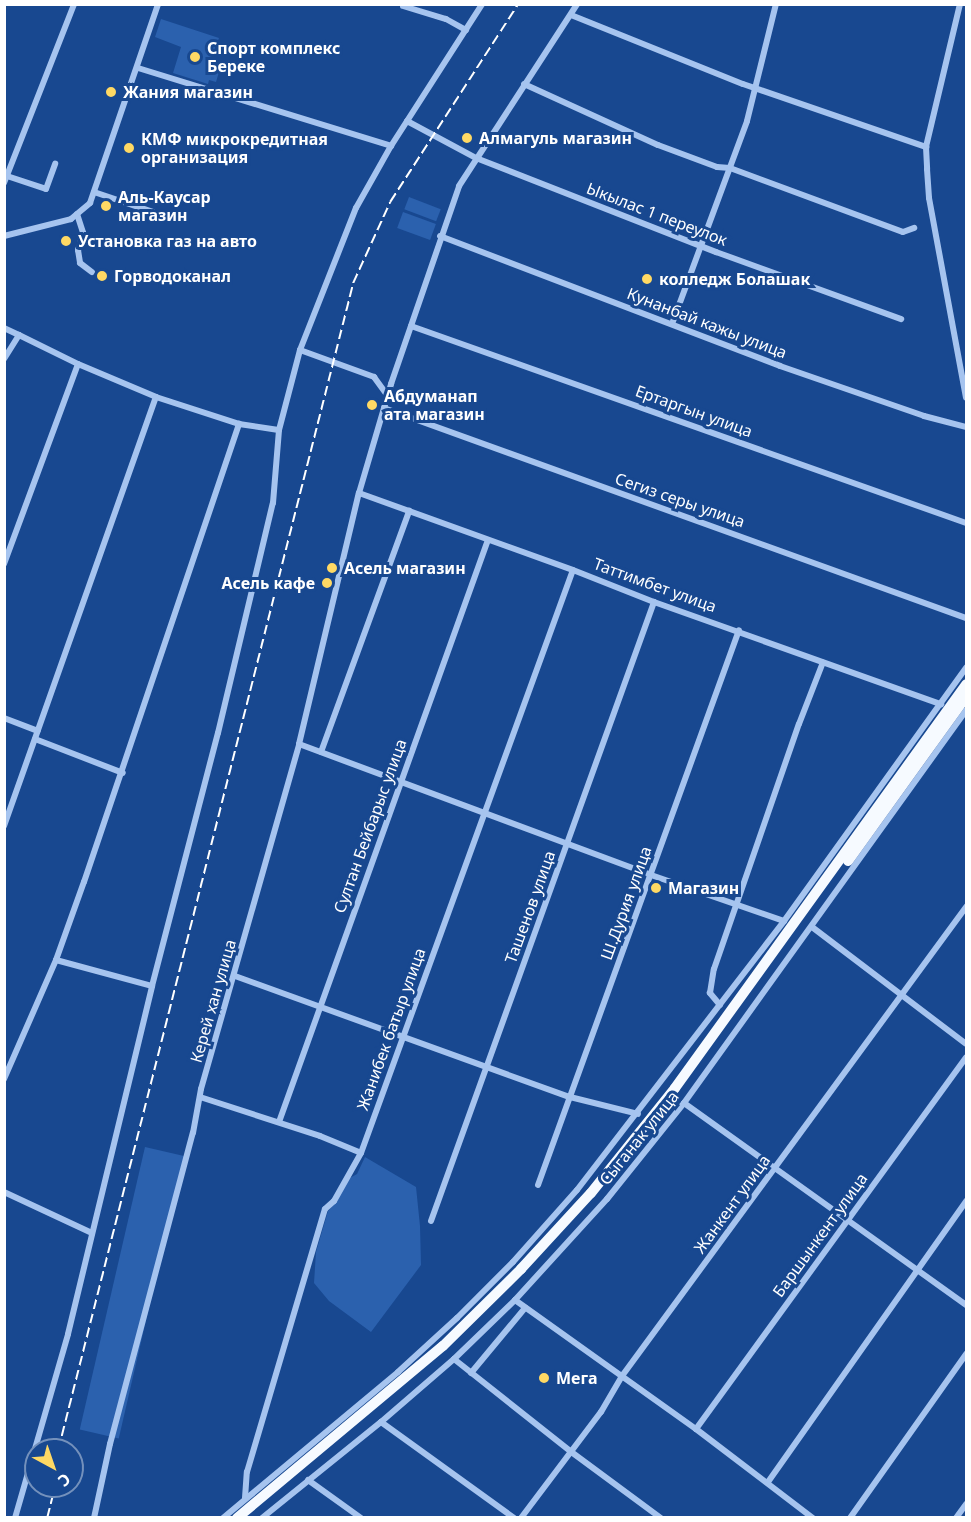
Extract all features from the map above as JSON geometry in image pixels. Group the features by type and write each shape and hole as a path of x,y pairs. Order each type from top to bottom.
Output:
{"highway":[{"path":"237,1518 443,1346 521,1269 591,1193 675,1088 966,684"},
{"path":"248,1518 448,1350 526,1273 596,1197 680,1092 966,697"}],"street":[{"path":"55,165 46,189 6,179 74,4"},
{"path":"4,236 71,219 90,203 158,4"},
{"path":"15,1518 68,1334 152,986 218,733 273,503 279,430 300,350 356,208 391,146 482,4"},
{"name":"Керей хан улица","path":"94,1518 200,1097 299,744 359,493 387,395 459,186 577,4"},
{"path":"672,324 730,168 755,88 776,4"},
{"path":"960,4 926,147 929,198 966,398"},
{"path":"403,6 446,19 466,30"},
{"path":"571,15 755,88 926,147"},
{"path":"138,68 391,146"},
{"path":"524,84 658,145 717,168 730,168 903,232 914,228"},
{"name":"Ыкылас 1 переулок","path":"407,121 477,158 701,246 901,320"},
{"path":"94,192 153,212"},
{"path":"77,214 83,233 78,250 80,263 92,272"},
{"name":"Кунанбай кажы улица","path":"440,236 888,404 966,427"},
{"name":"Ертаргын улица","path":"411,326 966,523"},
{"path":"4,328 78,364 156,397 239,424 279,430"},
{"path":"4,359 19,335"},
{"path":"300,350 374,377 387,395"},
{"path":"4,564 78,364"},
{"path":"4,826 75,633 156,397"},
{"name":"Сегиз серы улица","path":"384,408 966,618"},
{"path":"4,1079 56,960 123,773 239,424"},
{"name":"Таттимбет улица","path":"359,493 573,570 654,602 739,630 941,704"},
{"path":"321,752 409,511"},
{"name":"Султан Бейбарыс улица","path":"279,1122 488,540"},
{"name":"Жанибек батыр улица","path":"245,1498 247,1472 325,1209 334,1201 361,1153 573,570"},
{"name":"Ташенов улица","path":"431,1221 654,602"},
{"name":"Ш.Дурия улица","path":"538,1185 739,630"},
{"path":"720,1005 710,993 710,983 799,724 823,662"},
{"path":"223,1518 398,1372 458,1318 513,1262 577,1190 784,921 966,668"},
{"name":"Сыганак улица","path":"263,1517 381,1422 454,1359 515,1300 607,1199 684,1103 966,711"},
{"path":"4,718 38,731"},
{"path":"35,739 123,773"},
{"path":"299,744 651,875 784,921"},
{"name":"Жанкент улица","path":"521,1518 601,1412 622,1376 966,907"},
{"path":"812,927 966,1044"},
{"path":"56,960 152,986"},
{"path":"234,976 570,1097 638,1113"},
{"name":"Баршынкент улица","path":"696,1429 966,1058"},
{"path":"200,1097 279,1122 361,1153"},
{"path":"684,1103 966,1305"},
{"path":"4,1192 92,1233"},
{"path":"768,1482 966,1201"},
{"path":"515,1300 696,1429 813,1518"},
{"path":"471,1373 525,1308"},
{"path":"850,1518 966,1354"},
{"path":"454,1359 570,1451 661,1518"},
{"path":"381,1422 514,1518"},
{"path":"308,1480 361,1518"},
{"path":"957,1518 966,1504"}],"shaded area":[{"name":"Спорт комплекс Береке","path":"161,19 219,38 207,68 219,72 216,82 209,80 208,84 173,73 181,47 155,37"},
{"path":"409,197 441,209 436,221 404,209"},
{"path":"403,212 436,224 430,240 397,228"},
{"path":"145,1147 184,1156 119,1439 80,1430"},
{"path":"365,1157 416,1187 420,1226 421,1265 371,1332 329,1301 314,1283 316,1252 328,1211 336,1202 348,1179 357,1174"}],"railway":[{"path":"61,1438 353,283 390,202 518,4"},
{"path":"47,1518 52,1498"}],"place":[{"name":"Спорт комплекс Береке","path":"195,57"},
{"name":"Жания магазин","path":"111,92"},
{"name":"Алмагуль магазин","path":"467,138"},
{"name":"КМФ микрокредитная организация","path":"129,148"},
{"name":"Аль-Каусар магазин","path":"106,206"},
{"name":"Установка газ на авто","path":"66,241"},
{"name":"Горводоканал","path":"102,276"},
{"name":"колледж Болашак","path":"647,279"},
{"name":"Абдуманап ата магазин","path":"372,405"},
{"name":"Асель магазин","path":"332,568"},
{"name":"Асель кафе","path":"327,583"},
{"name":"Магазин","path":"656,888"},
{"name":"Мега","path":"544,1378"}]}
